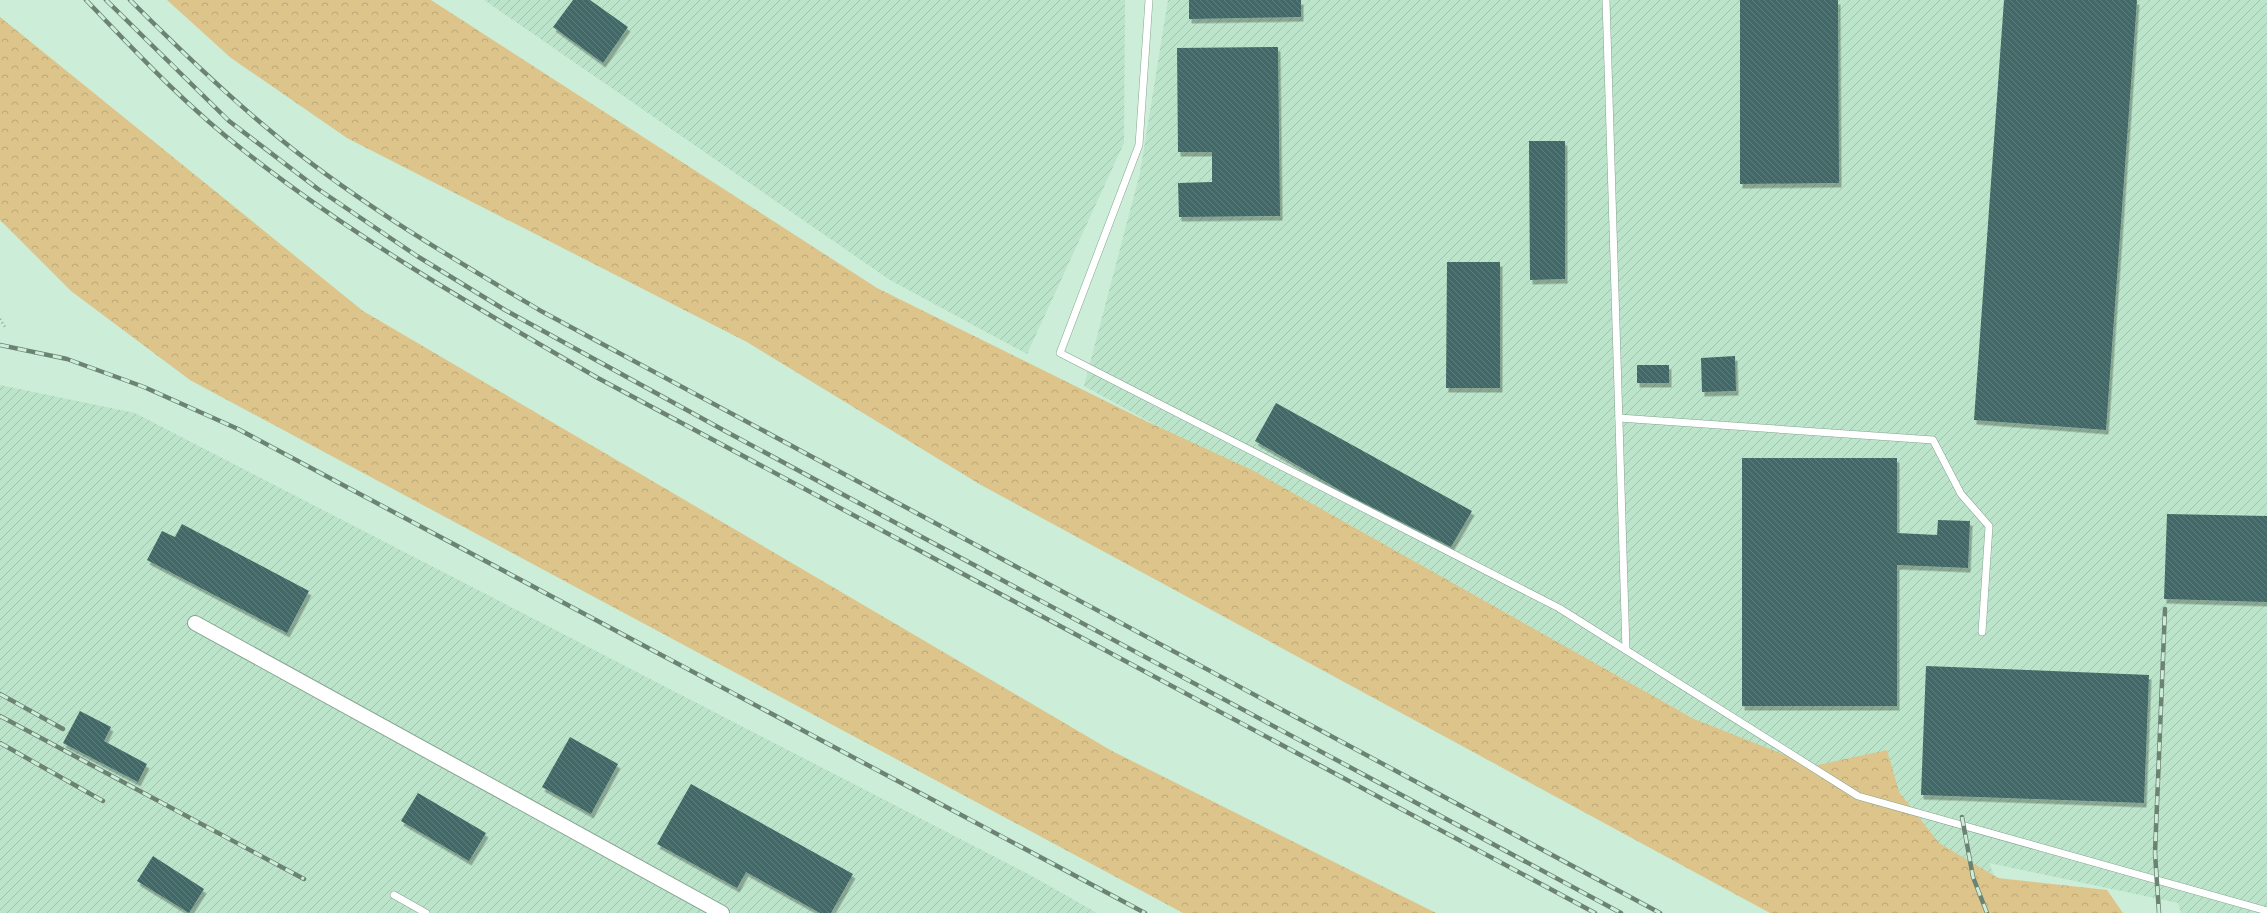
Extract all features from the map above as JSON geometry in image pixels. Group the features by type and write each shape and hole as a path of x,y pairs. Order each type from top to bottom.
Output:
{"street":[{"path":"195,623 722,913"}],"lane":[{"path":"1149,0 1138,145 1060,353 1559,608 1858,796 2267,911"},
{"path":"1606,0 1626,650"},
{"path":"1619,418 1933,440 1961,494 1989,526 1982,632"},
{"path":"394,895 426,913"}],"path":[{"path":"0,319 5,327"}],"shaded area":[{"path":"484,0 1125,0 1124,143 1027,354 890,280"},
{"path":"1168,0 2267,0 2267,913 2181,913 2178,903 1989,863 2010,913 1916,840 1084,386 1140,173"},
{"path":"0,385 135,413 1032,876 1097,913 0,913"}],"green space":[{"path":"167,0 431,0 877,288 1148,422 1254,471 1694,719 1813,766 1887,750 1899,792 1939,843 1998,878 2107,890 2123,913 1770,913 981,485 747,342 347,138 231,58"},
{"path":"0,17 363,311 1112,751 1436,913 1183,913 190,380 71,291 0,220"}],"building":[{"path":"573,0 590,0 628,27 603,63 553,27"},
{"path":"1189,0 1301,0 1301,17 1189,19"},
{"path":"1740,0 1838,0 1839,183 1740,184"},
{"path":"2004,0 2137,0 2106,430 1974,420"},
{"path":"1278,47 1280,216 1179,217 1178,183 1212,182 1212,152 1178,152 1177,48"},
{"path":"1529,141 1565,141 1565,279 1530,280"},
{"path":"1447,262 1500,262 1500,388 1446,388"},
{"path":"1735,356 1736,391 1702,392 1701,358"},
{"path":"1637,365 1669,365 1669,383 1637,383"},
{"path":"1276,403 1472,511 1451,547 1350,496 1255,441"},
{"path":"1742,458 1897,458 1897,533 1937,535 1938,520 1970,521 1968,568 1897,565 1897,706 1742,706"},
{"path":"2167,514 2267,516 2267,602 2164,599"},
{"path":"182,524 309,591 287,633 147,560 162,531 175,537"},
{"path":"1926,666 2149,675 2144,803 1921,795"},
{"path":"80,711 111,727 104,741 147,764 138,782 63,743"},
{"path":"570,737 618,764 591,814 542,787"},
{"path":"691,784 853,874 831,913 820,913 746,872 737,888 657,844"},
{"path":"418,793 486,833 469,861 401,821"},
{"path":"153,856 204,889 189,913 137,881"}],"railway":[{"path":"86,0 181,97 222,133 285,182 371,242 415,270 596,377 1595,913"},
{"path":"106,0 229,121 318,189 417,256 505,310 725,431 1621,913"},
{"path":"130,0 214,82 267,128 332,179 400,225 541,311 1660,913"},
{"path":"0,345 67,359 144,387 238,429 1145,913"},
{"path":"2159,913 2155,853 2165,609"},
{"path":"0,694 63,729"},
{"path":"0,716 304,879"},
{"path":"0,743 103,801"},
{"path":"1962,817 1973,877 1987,913"}]}
